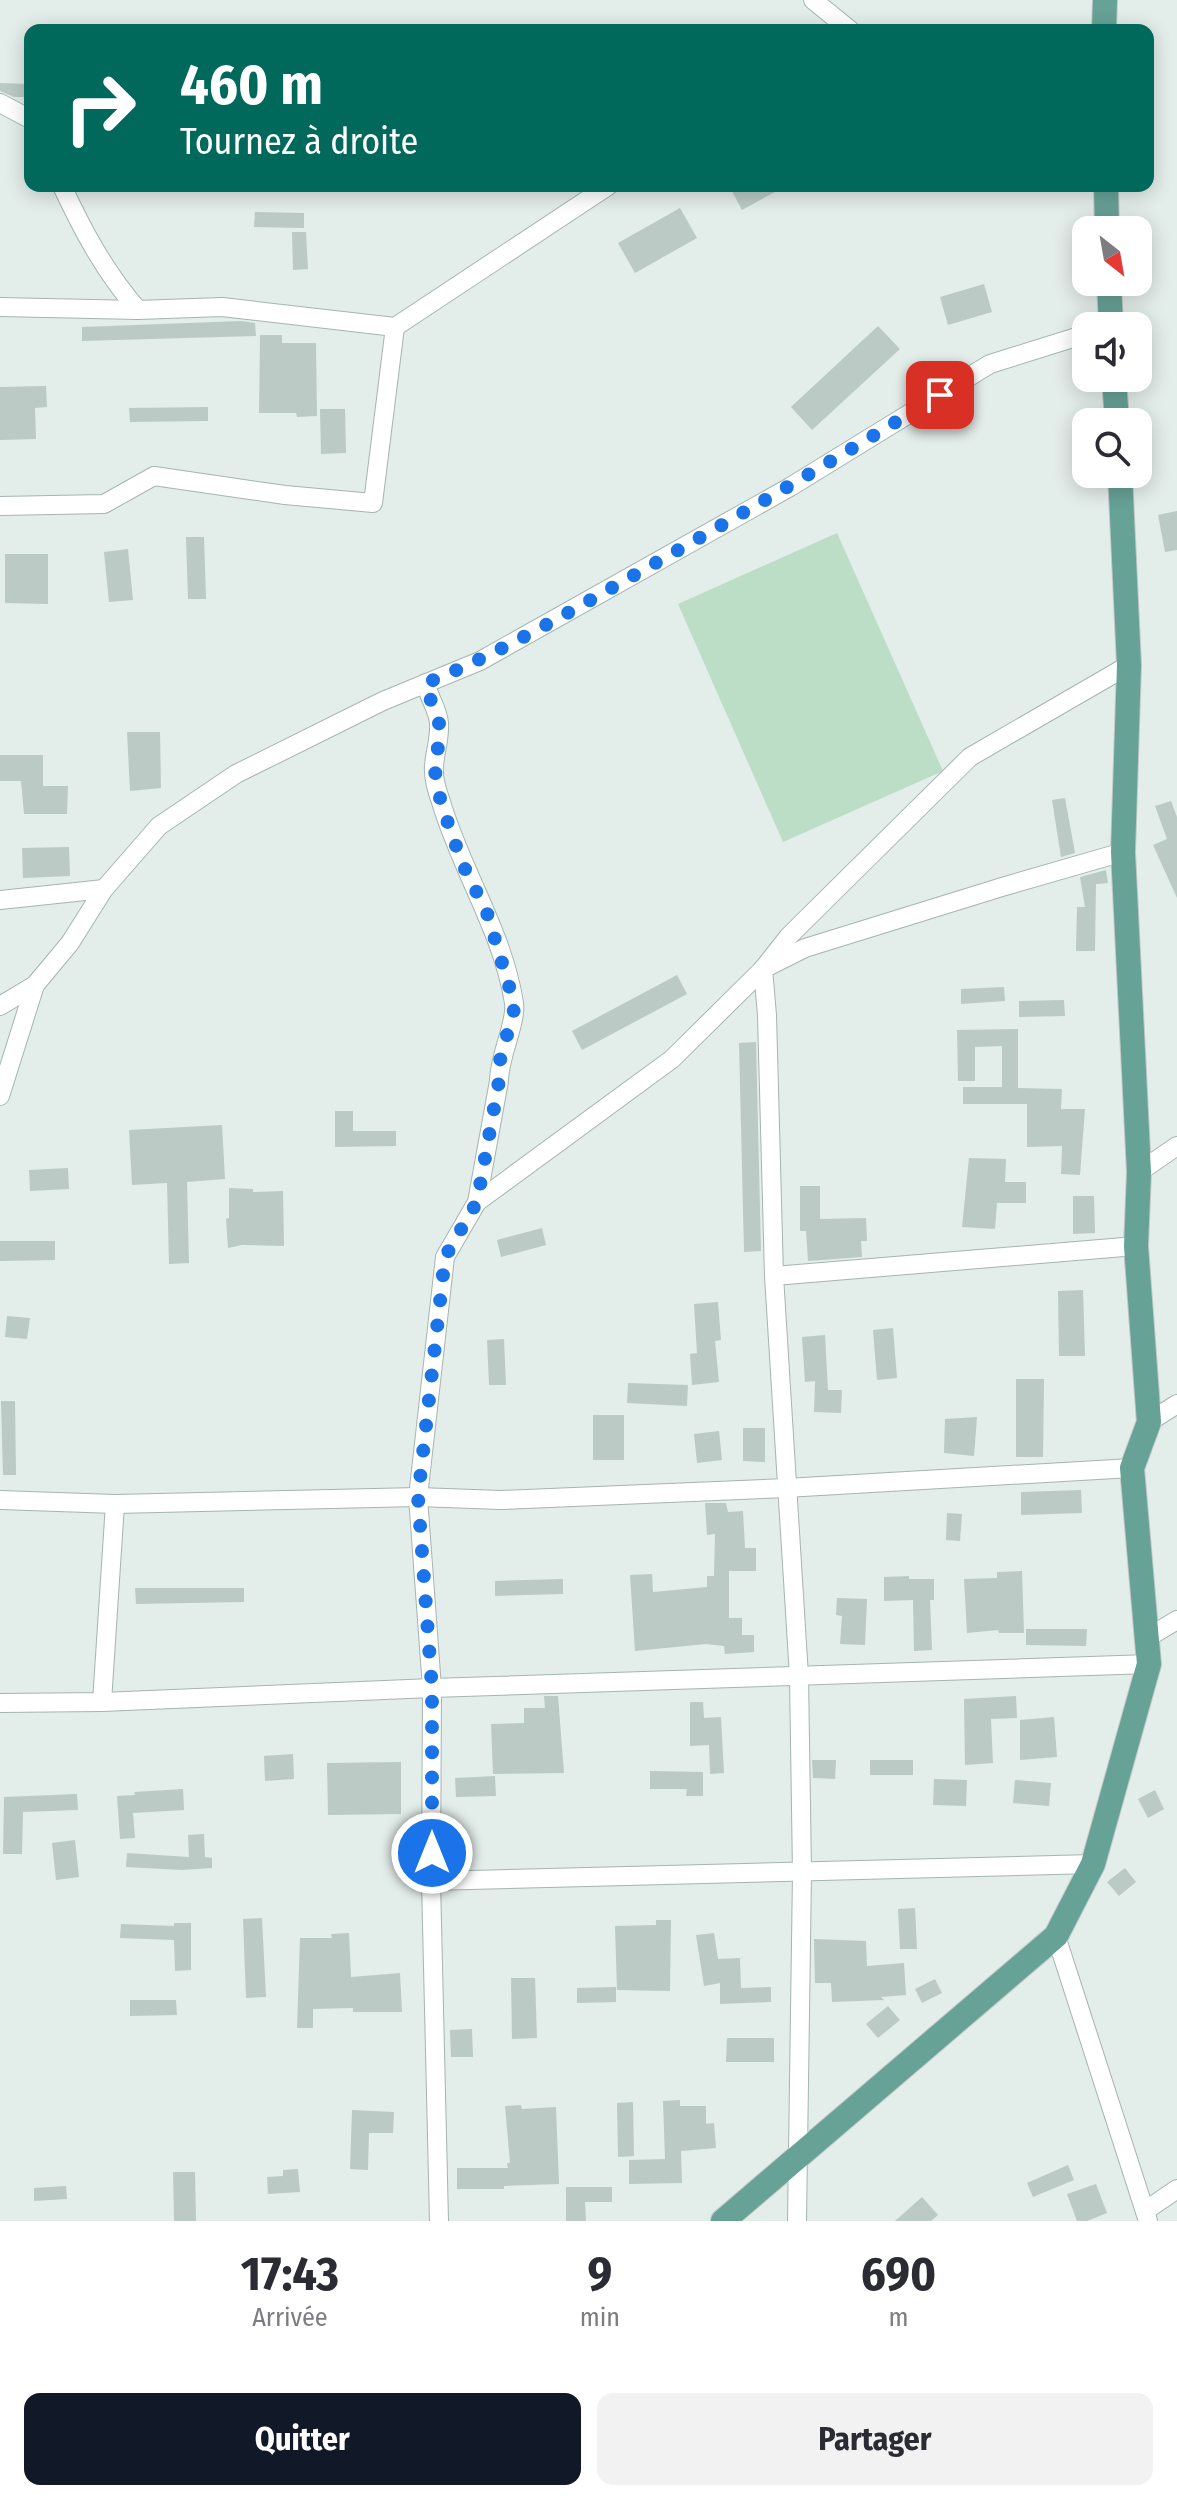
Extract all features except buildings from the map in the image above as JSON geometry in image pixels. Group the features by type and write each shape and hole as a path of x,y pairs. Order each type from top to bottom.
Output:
{"main road":[{"path":"1104,24 1105,0"},
{"path":"1106,192 1107,216"},
{"path":"723,2221 1056,1936 1093,1864 1149,1664 1132,1468 1149,1422 1136,1246 1139,1172 1123,852 1129,665 1121,488"}],"street":[{"path":"813,0 843,24"},
{"path":"0,103 24,116"},
{"path":"65,192 86,237 118,287 138,310"},
{"path":"0,307 138,310 222,307 395,327 599,192"},
{"path":"0,506 104,504 154,476 285,495 373,503 395,327"},
{"path":"0,1006 35,985 70,943 104,889 159,826 236,774 383,701 480,661 764,502 990,364 1072,338"},
{"path":"477,1202 672,1059 763,969 789,936 970,757 1129,665"},
{"path":"426,683 439,720 439,743 434,766 439,795 462,863 487,913 515,1006 499,1064 499,1081 477,1202 445,1257 418,1497 432,1688 431,1881 439,2221"},
{"path":"763,969 805,948 1123,852"},
{"path":"0,900 104,889"},
{"path":"763,969 774,1276 799,1676 802,1873 797,2221"},
{"path":"0,1096 35,985"},
{"path":"1139,1172 1177,1146"},
{"path":"774,1276 1136,1246"},
{"path":"1149,1422 1177,1404"},
{"path":"0,1500 115,1504 418,1497 501,1500 786,1488 1132,1468"},
{"path":"102,1702 115,1504"},
{"path":"1147,1638 1177,1620"},
{"path":"0,1703 102,1702 1149,1664"},
{"path":"431,1881 1093,1864"},
{"path":"1056,1936 1147,2216 1177,2189"}],"green space":[{"path":"837,533 943,771 783,842 678,604"}],"route":[{"path":"432,1853 432,1688 418,1497 445,1257 477,1202 487,1157 499,1064 515,1006 487,913 462,863 441,803 434,766 439,743 439,720 426,683 480,661 579,606 790,487 940,395"}]}
